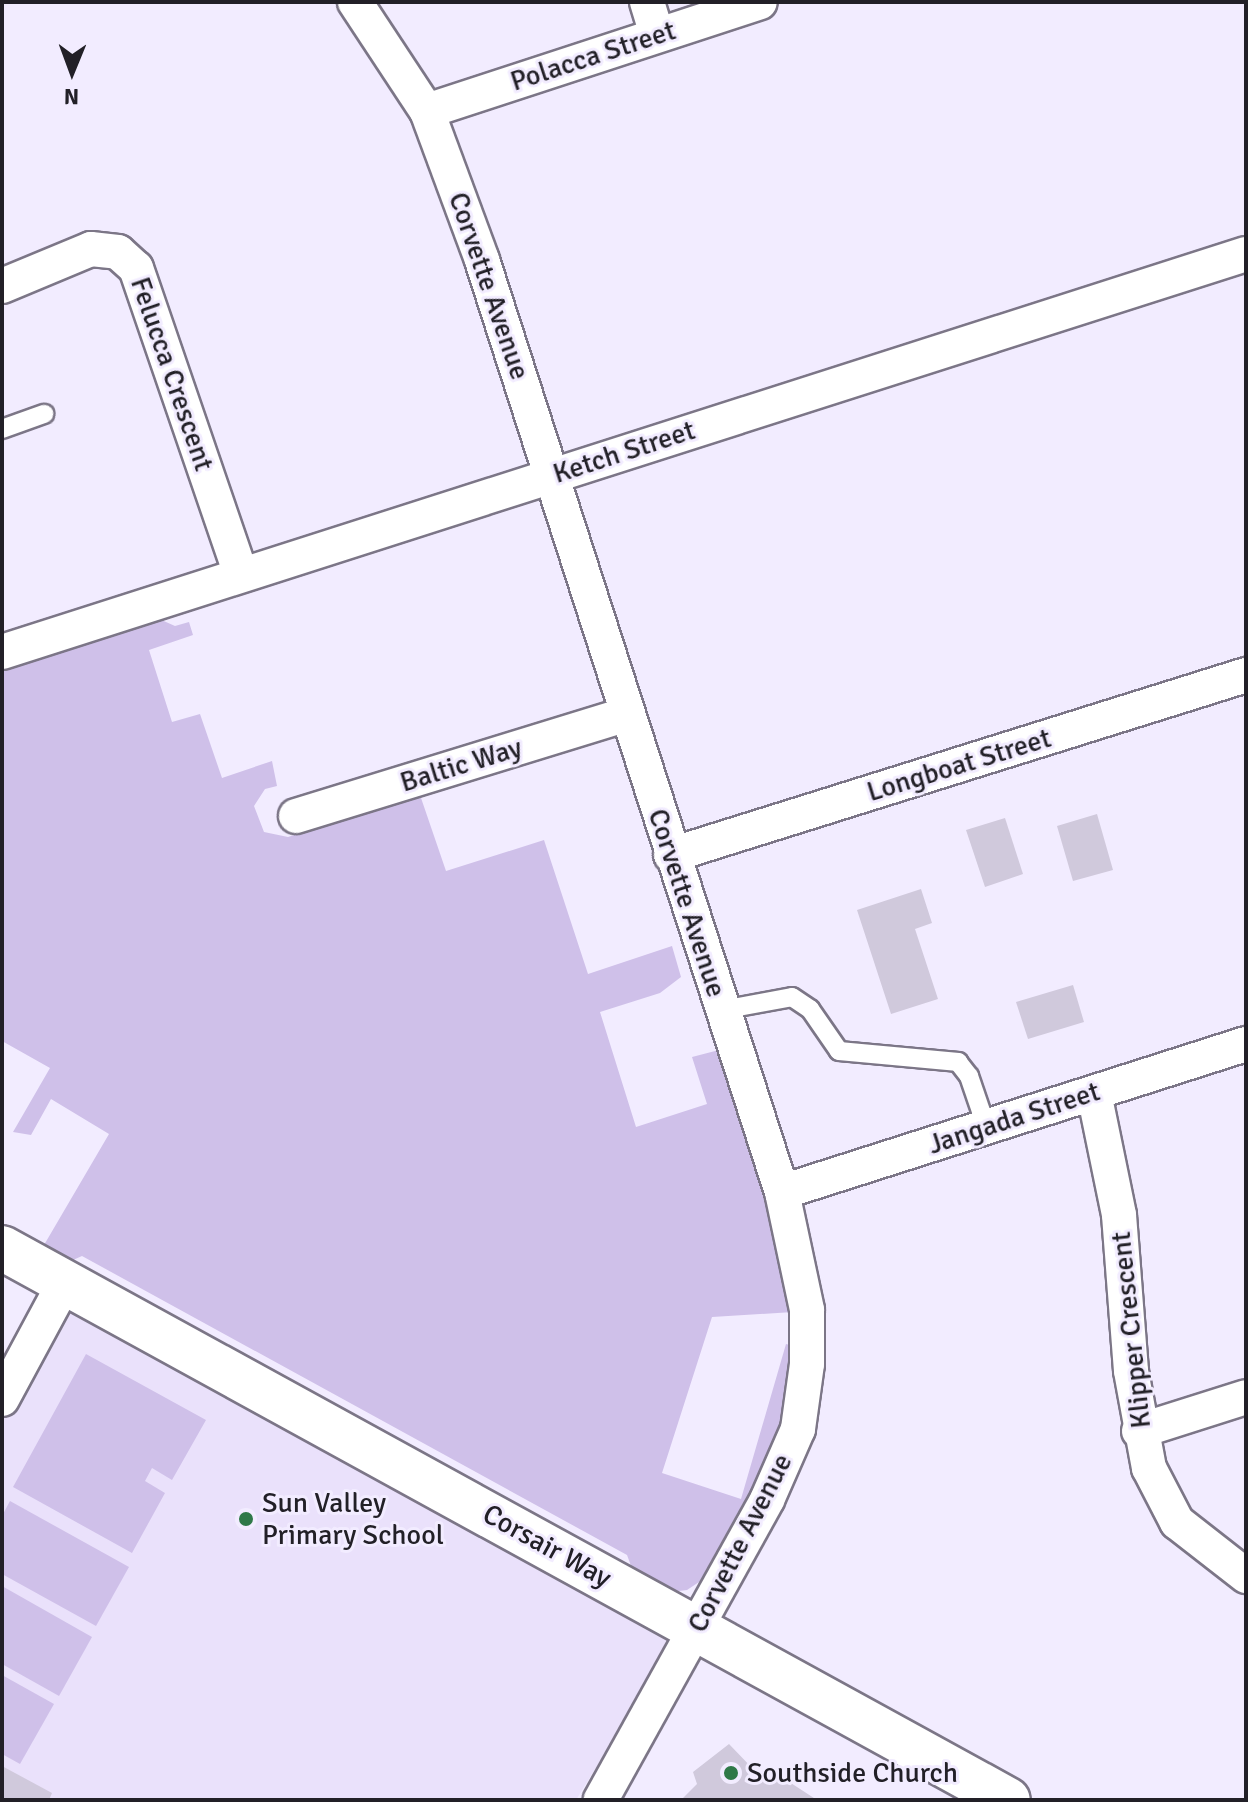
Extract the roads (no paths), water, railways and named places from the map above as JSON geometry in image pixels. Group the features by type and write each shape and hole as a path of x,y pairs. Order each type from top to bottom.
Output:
{"street":[{"name":"Corvette Avenue","path":"355,2 427,111 553,475 671,855 782,1192 807,1310 807,1364 798,1429 767,1500 601,1800"},
{"path":"647,2 657,35"},
{"name":"Polacca Street","path":"427,111 760,2"},
{"name":"Felucca Crescent","path":"2,286 91,249 118,252 136,268 241,574"},
{"name":"Ketch Street","path":"2,652 1246,254"},
{"name":"Longboat Street","path":"671,855 1246,675"},
{"name":"Baltic Way","path":"296,816 627,714"},
{"name":"Jangada Street","path":"782,1192 1246,1044"},
{"name":"Klipper Crescent","path":"1094,1093 1124,1251 1139,1431 1160,1496 1177,1522 1246,1576"},
{"name":"Corsair Way","path":"2,1248 697,1628 982,1794"},
{"path":"2,1399 65,1282"},
{"path":"1139,1431 1246,1397"}],"lane":[{"path":"2,429 44,414"},
{"path":"722,1010 792,997 810,1009 839,1051 958,1062 969,1076 986,1126"}],"place":[{"name":"Sun Valley Primary School","path":"246,1519"},
{"name":"Southside Church","path":"731,1773"}]}
